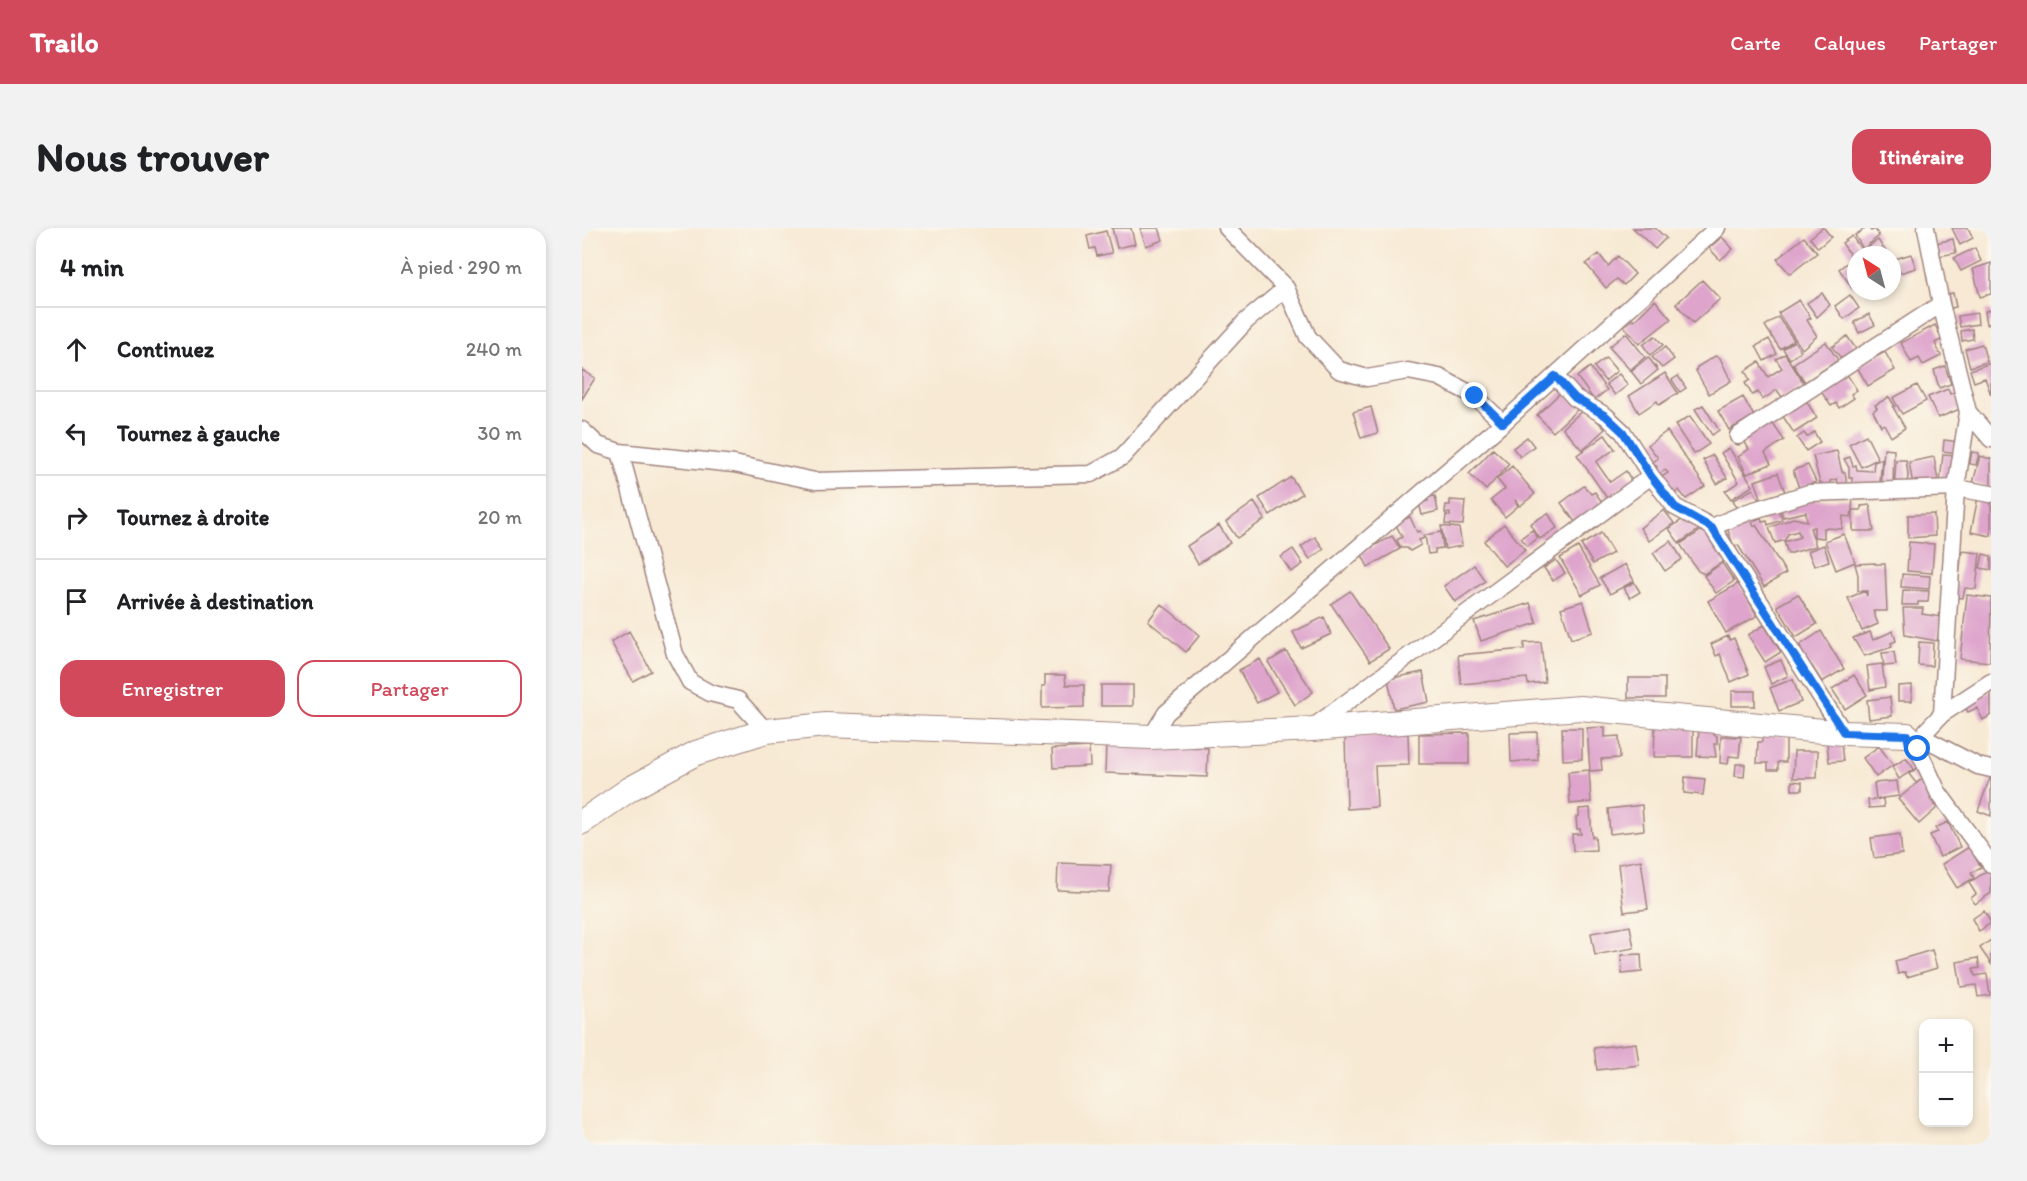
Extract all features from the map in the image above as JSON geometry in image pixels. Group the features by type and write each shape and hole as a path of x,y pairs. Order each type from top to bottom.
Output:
{"street":[{"path":"1227,228 1286,288 1308,337 1339,370 1367,378 1408,371 1439,377 1475,396 1503,423"},
{"path":"1151,737 1166,713 1503,423 1717,228"},
{"path":"1926,228 1941,304 1968,412 1956,488 1942,714"},
{"path":"582,430 598,446 620,452 734,464 815,481 1091,474 1122,457 1246,321 1286,288"},
{"path":"1738,436 1941,304"},
{"path":"1555,376 1575,398 1606,416 1623,432 1651,476 1675,507 1712,528 1844,733"},
{"path":"1968,412 1991,439"},
{"path":"620,452 675,654 690,682 710,693 738,700 766,731"},
{"path":"1312,729 1651,476"},
{"path":"1712,528 1748,512 1809,493 1956,488 1991,494"},
{"path":"1920,739 1942,714 1991,682"},
{"path":"582,822 630,789 696,753 766,731 826,725 1151,737 1312,729 1580,708 1920,739 1978,766 1991,769"},
{"path":"1920,739 1938,792 1991,864"}],"building":[{"path":"1112,228 1131,228 1135,244 1117,248"},
{"path":"1140,228 1159,228 1163,240 1146,246"},
{"path":"1633,228 1655,228 1666,238 1655,249"},
{"path":"1822,228 1831,237 1818,248 1810,238"},
{"path":"1869,228 1871,231 1875,229 1879,236 1867,246 1861,246 1855,235"},
{"path":"1952,228 1968,228 1973,238 1960,245"},
{"path":"1106,231 1112,253 1097,256 1095,248 1090,249 1087,236"},
{"path":"1852,236 1859,246 1847,246 1847,250 1842,243"},
{"path":"1722,237 1733,249 1720,260 1709,248"},
{"path":"1804,237 1817,253 1790,274 1777,259"},
{"path":"1953,239 1956,253 1939,256 1936,243"},
{"path":"1878,240 1882,246 1869,246"},
{"path":"1975,248 1981,261 1961,271 1954,258"},
{"path":"1599,254 1608,266 1618,256 1635,274 1624,285 1617,279 1606,288 1586,264"},
{"path":"1911,254 1916,268 1901,273 1901,257"},
{"path":"1847,263 1847,281 1839,269"},
{"path":"1991,263 1991,294 1980,297 1973,269"},
{"path":"1702,280 1720,299 1693,323 1676,304"},
{"path":"1822,293 1830,305 1817,317 1807,303"},
{"path":"1953,293 1956,307 1947,309 1944,295"},
{"path":"1847,297 1847,300 1853,300 1859,308 1844,319 1835,306"},
{"path":"1655,300 1671,319 1639,344 1624,326 1633,319 1634,321"},
{"path":"1799,300 1811,318 1807,320 1817,336 1802,349 1778,313"},
{"path":"1991,310 1991,323 1987,324 1985,311"},
{"path":"1977,313 1978,324 1960,327 1958,316"},
{"path":"1869,314 1875,325 1859,333 1854,322"},
{"path":"1778,317 1794,340 1780,349 1765,326"},
{"path":"1935,325 1942,339 1935,343 1941,356 1923,365 1919,358 1911,362 1901,343"},
{"path":"1972,329 1973,339 1962,341 1961,331"},
{"path":"1626,333 1645,357 1630,370 1609,347"},
{"path":"1655,336 1663,345 1650,355 1643,345"},
{"path":"1847,336 1856,349 1843,361 1832,347"},
{"path":"1769,339 1777,354 1764,361 1756,346"},
{"path":"1794,341 1801,351 1790,359 1783,349"},
{"path":"1826,342 1838,360 1805,382 1793,364"},
{"path":"1982,344 1987,362 1970,367 1965,349"},
{"path":"1665,347 1674,359 1662,368 1652,357"},
{"path":"1885,352 1895,370 1868,386 1857,367"},
{"path":"1785,354 1805,385 1782,397 1777,390 1762,400 1758,392 1752,395 1745,383 1750,380 1745,371 1759,362 1768,377 1782,368 1776,359"},
{"path":"1715,356 1720,358 1731,381 1709,394 1696,371 1697,367"},
{"path":"1648,357 1658,370 1641,384 1631,371"},
{"path":"1606,358 1617,371 1605,381 1594,367"},
{"path":"1991,363 1991,395 1985,378 1974,382 1970,370"},
{"path":"1945,366 1951,384 1939,388 1934,370"},
{"path":"1590,367 1607,390 1594,400 1577,377"},
{"path":"582,370 595,378 582,399"},
{"path":"1665,373 1678,393 1659,405 1657,401 1639,413 1629,396"},
{"path":"1846,373 1857,390 1851,394 1854,398 1839,408 1836,403 1831,406 1820,390"},
{"path":"1619,374 1628,385 1615,395 1606,384"},
{"path":"1678,376 1686,388 1680,392 1672,380"},
{"path":"1917,385 1926,401 1902,414 1893,398"},
{"path":"1948,389 1950,394 1958,391 1960,409 1938,418 1928,397"},
{"path":"1562,391 1580,407 1553,432 1537,415"},
{"path":"1743,397 1754,416 1729,430 1718,411"},
{"path":"1889,397 1905,428 1891,437 1884,424 1881,426 1873,411 1877,408 1875,405"},
{"path":"1805,399 1817,418 1794,433 1782,415"},
{"path":"1703,405 1719,430 1712,435 1695,409"},
{"path":"1371,407 1378,433 1361,438 1353,412"},
{"path":"1585,408 1605,429 1582,450 1563,428"},
{"path":"1690,416 1709,444 1694,454 1675,425"},
{"path":"1771,421 1784,440 1765,453 1771,464 1747,474 1738,457 1749,449 1743,439"},
{"path":"1667,431 1705,486 1686,499 1679,490 1671,496 1659,479 1668,473 1665,470 1658,475 1653,469 1657,467 1653,462 1658,458 1648,445"},
{"path":"1814,432 1820,442 1806,451 1797,438 1804,433 1807,437"},
{"path":"1605,435 1615,449 1596,462 1610,482 1626,471 1632,481 1607,498 1577,455"},
{"path":"1866,435 1878,459 1861,467 1849,444"},
{"path":"1527,437 1534,446 1520,457 1513,448"},
{"path":"1944,440 1959,442 1958,453 1943,451"},
{"path":"1729,448 1753,486 1731,499 1725,491 1739,482 1721,453"},
{"path":"1493,449 1509,464 1486,490 1469,474"},
{"path":"1884,449 1894,450 1893,491 1881,491"},
{"path":"1837,451 1847,484 1839,486 1837,479 1830,481 1831,486 1823,488 1813,456"},
{"path":"1972,452 1979,453 1976,465 1970,464"},
{"path":"1943,454 1956,455 1952,484 1940,483"},
{"path":"1713,455 1727,478 1717,484 1703,460"},
{"path":"1980,456 1991,459 1991,488 1973,483"},
{"path":"1850,457 1857,470 1873,471 1874,462 1882,459 1879,492 1852,489 1852,478 1849,478 1849,468 1844,459"},
{"path":"1934,457 1938,481 1913,485 1909,462"},
{"path":"1896,460 1906,460 1908,474 1906,494 1894,493"},
{"path":"1808,465 1816,482 1799,488 1793,470"},
{"path":"1512,466 1535,494 1520,506 1515,500 1518,506 1505,517 1491,500 1505,489 1497,479"},
{"path":"1778,473 1785,492 1762,500 1755,481"},
{"path":"1291,477 1302,494 1270,515 1259,498"},
{"path":"1584,486 1591,494 1595,492 1606,508 1595,508 1575,522 1561,503"},
{"path":"1753,489 1759,500 1738,509 1733,500"},
{"path":"1435,496 1438,511 1422,515 1419,503 1428,501 1427,497"},
{"path":"1978,497 1991,500 1991,536 1971,532"},
{"path":"1853,499 1851,517 1843,516 1842,529 1824,528 1824,538 1814,537 1814,527 1810,528 1816,546 1788,554 1784,542 1800,537 1798,531 1788,534 1785,540 1775,543 1769,528 1793,518 1807,521 1806,512 1783,517 1780,507 1806,500"},
{"path":"1450,500 1465,501 1463,525 1445,524 1446,515 1450,516 1450,513 1445,513 1446,505 1450,505"},
{"path":"1254,502 1265,519 1237,538 1226,522"},
{"path":"1870,505 1874,531 1853,531 1853,510 1861,510 1861,506"},
{"path":"1777,506 1782,520 1768,525 1767,521 1762,522 1761,518 1755,520 1752,512"},
{"path":"1664,510 1674,523 1649,541 1640,528"},
{"path":"1548,513 1557,528 1540,539 1530,524"},
{"path":"1934,514 1935,536 1908,538 1908,515"},
{"path":"1750,516 1754,526 1756,525 1786,573 1764,587 1738,545 1734,547 1726,525"},
{"path":"1410,517 1417,532 1420,531 1424,538 1419,540 1421,545 1410,551 1407,548 1401,548 1397,540 1402,537 1395,523"},
{"path":"1686,517 1700,529 1679,543 1669,529"},
{"path":"1504,524 1525,550 1504,566 1484,541"},
{"path":"1219,525 1230,543 1198,564 1187,546"},
{"path":"1441,526 1459,528 1462,546 1445,549"},
{"path":"1705,528 1726,560 1704,574 1698,571 1680,544"},
{"path":"1532,530 1538,538 1527,546 1521,538"},
{"path":"1441,532 1443,548 1435,549 1435,553 1428,554 1425,535"},
{"path":"1601,533 1613,553 1593,564 1581,545"},
{"path":"1844,534 1855,562 1836,570 1825,541"},
{"path":"1392,536 1400,549 1368,567 1361,553"},
{"path":"1315,537 1324,549 1310,559 1301,547"},
{"path":"1671,541 1682,559 1665,571 1653,553"},
{"path":"1909,542 1934,544 1932,573 1907,571"},
{"path":"1824,545 1829,561 1814,566 1808,551"},
{"path":"1578,547 1600,585 1582,595 1560,558"},
{"path":"1293,549 1303,564 1291,572 1281,557"},
{"path":"1962,551 1980,553 1976,589 1965,588 1963,598 1950,597 1958,584"},
{"path":"1983,554 1991,556 1991,570 1980,568"},
{"path":"1556,560 1565,573 1553,581 1544,568"},
{"path":"1722,563 1734,581 1716,593 1704,576"},
{"path":"1625,564 1634,581 1610,594 1600,578"},
{"path":"1855,564 1885,564 1887,611 1873,611 1878,624 1862,631 1848,598 1865,591 1858,591"},
{"path":"1474,565 1485,581 1455,602 1444,586"},
{"path":"1902,574 1930,576 1929,589 1901,587"},
{"path":"1634,582 1640,592 1630,598 1624,588"},
{"path":"1739,583 1757,616 1726,633 1708,601"},
{"path":"1903,590 1929,591 1928,602 1918,602 1918,605 1902,605"},
{"path":"1350,591 1389,649 1370,661 1331,604"},
{"path":"1798,594 1817,624 1796,637 1777,606"},
{"path":"1967,595 1991,598 1990,662 1960,659"},
{"path":"1583,601 1593,632 1571,639 1561,608"},
{"path":"1530,603 1537,623 1481,641 1474,621"},
{"path":"1161,604 1200,635 1186,652 1148,621"},
{"path":"1903,608 1923,608 1922,614 1942,617 1937,641 1905,635"},
{"path":"1324,617 1331,634 1301,648 1293,632"},
{"path":"1764,625 1781,652 1765,662 1748,635"},
{"path":"629,631 651,671 633,681 611,642"},
{"path":"1821,631 1844,669 1822,682 1812,666 1807,670 1795,652 1801,648 1800,645"},
{"path":"1893,631 1896,641 1891,643 1892,647 1864,656 1853,638 1870,632 1873,640"},
{"path":"1728,636 1730,640 1734,638 1749,674 1731,682 1720,654 1716,656 1711,644"},
{"path":"1541,642 1545,682 1528,684 1527,678 1461,684 1458,655 1524,649 1524,643"},
{"path":"1919,642 1933,643 1932,666 1918,665"},
{"path":"1286,651 1313,692 1295,705 1268,662"},
{"path":"1894,652 1896,665 1884,666 1882,653"},
{"path":"1260,659 1277,692 1257,703 1239,670"},
{"path":"1781,660 1788,676 1771,684 1764,667"},
{"path":"1882,664 1885,687 1870,690 1867,666"},
{"path":"1423,672 1429,702 1394,709 1388,679"},
{"path":"1045,675 1065,675 1066,685 1084,685 1084,707 1042,708 1042,686 1045,686"},
{"path":"1854,675 1867,695 1845,709 1832,689"},
{"path":"1628,678 1665,678 1665,698 1628,698"},
{"path":"1793,679 1801,702 1779,711 1770,688"},
{"path":"1101,685 1133,685 1133,706 1101,706"},
{"path":"1912,685 1912,701 1898,701 1898,686"},
{"path":"1732,691 1755,691 1755,706 1732,706"},
{"path":"1991,691 1991,715 1983,720 1977,708 1968,712 1964,705"},
{"path":"1890,697 1892,716 1869,719 1867,700"},
{"path":"1605,727 1605,737 1619,736 1620,758 1601,759 1602,770 1590,771 1587,728"},
{"path":"1655,727 1693,727 1693,757 1654,757"},
{"path":"1562,728 1582,728 1582,759 1563,760"},
{"path":"1699,728 1715,729 1716,757 1697,756"},
{"path":"1537,732 1538,760 1511,762 1510,733"},
{"path":"1469,733 1469,764 1419,764 1419,734"},
{"path":"1408,734 1409,765 1375,766 1377,807 1347,809 1345,736"},
{"path":"1721,736 1741,737 1739,757 1729,756 1728,764 1720,763"},
{"path":"1762,736 1786,736 1786,762 1778,762 1778,770 1768,770 1768,763 1757,763 1758,742 1762,742"},
{"path":"1841,742 1843,761 1829,762 1827,743"},
{"path":"1106,744 1208,748 1207,777 1105,773"},
{"path":"1879,746 1893,765 1876,777 1863,758"},
{"path":"1089,747 1090,766 1053,768 1052,749"},
{"path":"1794,751 1818,751 1817,778 1793,778"},
{"path":"1906,758 1914,769 1899,779 1892,767"},
{"path":"1736,764 1745,764 1744,777 1735,776"},
{"path":"1920,766 1938,793 1930,799 1937,808 1919,824 1898,799 1922,779 1916,783 1909,774"},
{"path":"1589,770 1591,802 1570,804 1568,772"},
{"path":"1991,775 1991,816 1978,811"},
{"path":"1685,777 1705,779 1703,795 1684,793"},
{"path":"1792,781 1802,782 1802,790 1792,790"},
{"path":"1897,781 1899,796 1876,799 1874,783"},
{"path":"1883,799 1884,807 1869,808 1868,800"},
{"path":"1642,805 1644,830 1610,834 1608,809"},
{"path":"1590,808 1592,837 1595,837 1596,850 1573,851 1572,834 1581,834 1580,829 1577,829 1576,817 1579,816 1579,809"},
{"path":"1948,822 1960,847 1940,857 1930,835 1938,832 1935,828"},
{"path":"1900,834 1902,854 1874,858 1871,838"},
{"path":"1969,847 1981,867 1971,873 1974,878 1957,888 1942,864"},
{"path":"1641,860 1648,909 1624,912 1618,864"},
{"path":"1058,863 1111,865 1109,892 1057,890"},
{"path":"1988,870 1991,875 1991,893 1975,904 1971,898 1976,894 1969,883"},
{"path":"1984,911 1991,923 1979,931 1972,919"},
{"path":"1630,926 1634,948 1595,955 1591,933"},
{"path":"1991,940 1991,964 1980,948"},
{"path":"1932,950 1937,968 1907,977 1905,972 1898,974 1895,961"},
{"path":"1641,954 1642,972 1622,974 1621,955"},
{"path":"1978,958 1980,968 1973,969 1975,976 1987,974 1990,995 1978,997 1976,985 1961,987 1957,962"},
{"path":"1636,1043 1639,1065 1597,1070 1594,1048"}],"route":[{"path":"1475,396 1503,423 1555,376 1575,398 1606,416 1623,432 1651,476 1675,507 1712,528 1844,733 1907,735 1909,745 1918,749"}]}
